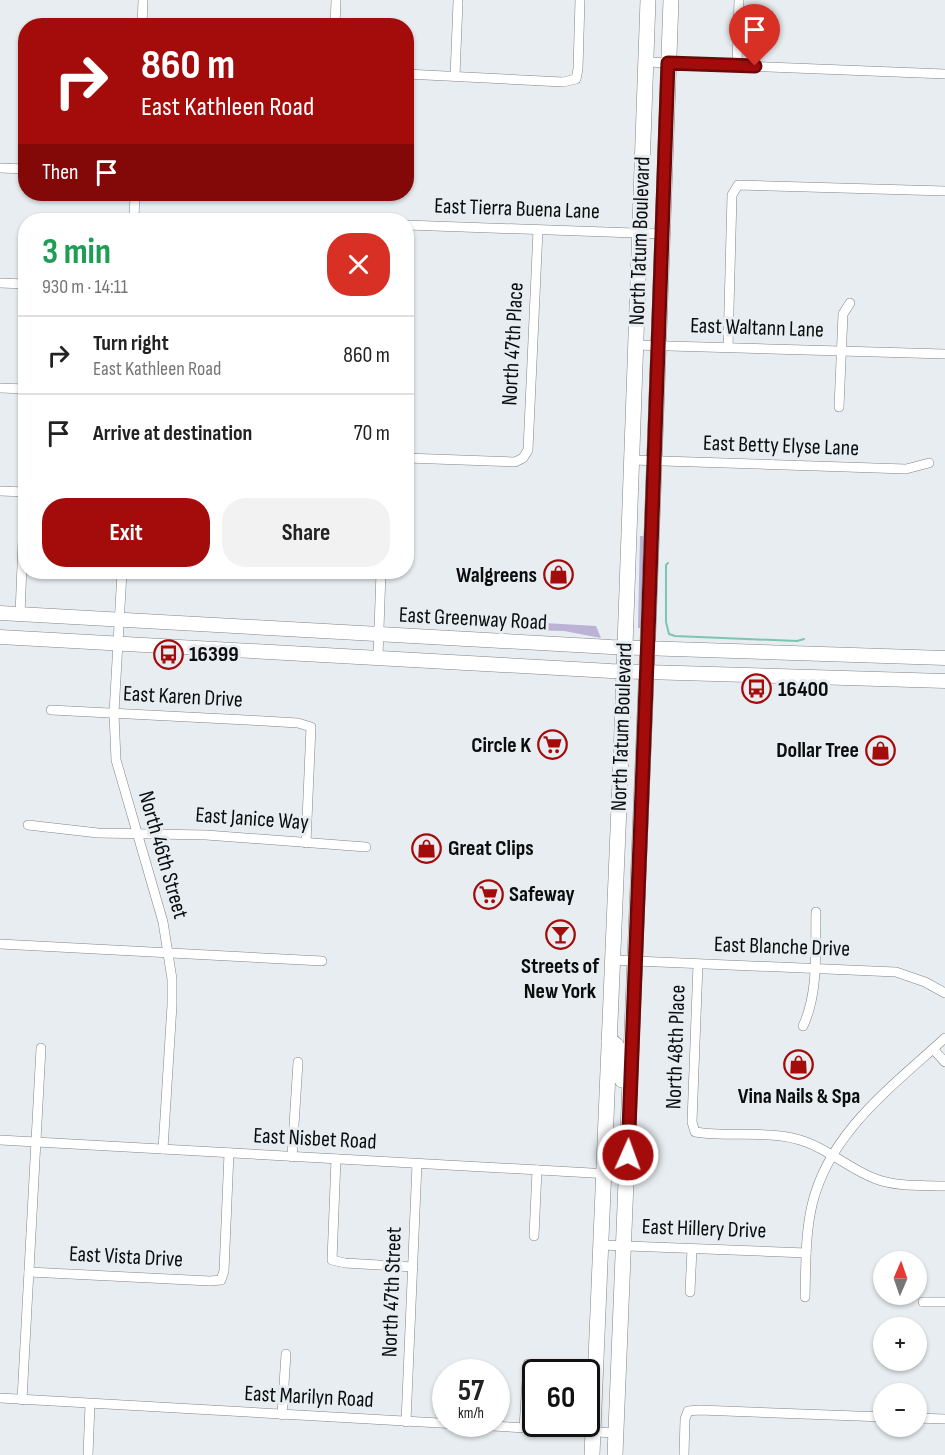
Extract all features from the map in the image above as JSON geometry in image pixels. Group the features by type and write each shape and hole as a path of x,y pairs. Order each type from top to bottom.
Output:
{"main road":[{"name":"North Tatum Boulevard","path":"596,1359 648,0"},
{"name":"North Tatum Boulevard","path":"615,1455 671,0"},
{"name":"East Greenway Road","path":"0,613 625,648 945,658"},
{"name":"East Greenway Road","path":"0,636 624,671 945,681"},
{"path":"456,661 457,639"},
{"path":"617,847 627,844 630,840 641,799 635,796 630,788 630,745 622,713"},
{"path":"617,847 625,852 631,863 628,940 635,961"},
{"path":"609,1041 619,1047 623,1094 629,1115"},
{"name":"North Tatum Boulevard","path":"592,1455 593,1437"}],"street":[{"path":"142,18 143,0"},
{"path":"335,18 336,0"},
{"path":"414,74 563,82 576,80 580,0"},
{"path":"737,65 740,0"},
{"path":"455,76 458,2"},
{"path":"646,62 945,74"},
{"path":"0,168 18,169"},
{"path":"728,347 732,195 738,185 945,191"},
{"name":"East Tierra Buena Lane","path":"414,225 663,234"},
{"name":"North 47th Place","path":"414,458 515,462 523,458 528,450 538,230"},
{"path":"0,283 18,284"},
{"name":"East Waltann Lane","path":"840,406 843,315 850,303"},
{"name":"East Waltann Lane","path":"635,345 945,354"},
{"path":"0,388 18,389"},
{"name":"East Betty Elyse Lane","path":"632,460 906,470 929,463"},
{"path":"0,491 18,492"},
{"path":"20,614 21,579"},
{"name":"North 46th Street","path":"122,579 114,713 116,760 163,922 169,954 172,1005 164,1149"},
{"path":"378,657 381,579"},
{"name":"East Karen Drive","path":"51,710 298,723 311,727 306,843"},
{"name":"East Janice Way","path":"28,825 98,833 206,835 366,847"},
{"path":"802,1026 808,1014 814,968 816,912"},
{"path":"0,944 322,961"},
{"name":"East Blanche Drive","path":"612,960 896,972 925,982 945,993"},
{"name":"North 48th Place","path":"698,964 692,1122 695,1132 782,1136 806,1142 832,1155"},
{"path":"805,1297 809,1223 819,1183 832,1155 838,1144 864,1113 945,1038"},
{"path":"22,1400 41,1048"},
{"path":"933,1049 945,1062"},
{"path":"292,1157 298,1062"},
{"name":"East Nisbet Road","path":"0,1140 627,1175"},
{"name":"East Vista Drive","path":"29,1272 221,1280 224,1271 229,1153"},
{"path":"832,1155 863,1173 892,1184 945,1186"},
{"path":"336,1159 332,1260 345,1263 412,1267"},
{"name":"North 47th Street","path":"406,1422 417,1164"},
{"path":"534,1236 537,1170"},
{"name":"East Hillery Drive","path":"601,1245 807,1253"},
{"path":"690,1292 692,1248"},
{"path":"927,1302 945,1302"},
{"path":"282,1414 286,1354"},
{"name":"East Marilyn Road","path":"0,1398 522,1428"},
{"path":"88,1455 90,1404"},
{"path":"684,1455 685,1419 688,1411 873,1417"},
{"path":"927,1418 945,1419"},
{"name":"East Marilyn Road","path":"600,1432 615,1433"}],"shaded area":[{"path":"640,536 643,536 644,552 640,628 638,628"},
{"path":"525,616 527,622 596,626 601,638 564,631 529,630 524,625"}],"waterway":[{"path":"668,563 666,565 666,622 669,634 797,641 804,639"}],"place":[{"name":"Walgreens","path":"558,575"},
{"name":"16399","path":"168,654"},
{"name":"16400","path":"757,689"},
{"name":"Circle K","path":"552,745"},
{"name":"Dollar Tree","path":"880,750"},
{"name":"Great Clips","path":"427,848"},
{"name":"Safeway","path":"488,894"},
{"name":"Streets of New York","path":"560,934"},
{"name":"Vina Nails & Spa","path":"799,1064"}],"route":[{"path":"628,1155 668,63 755,66"}]}
